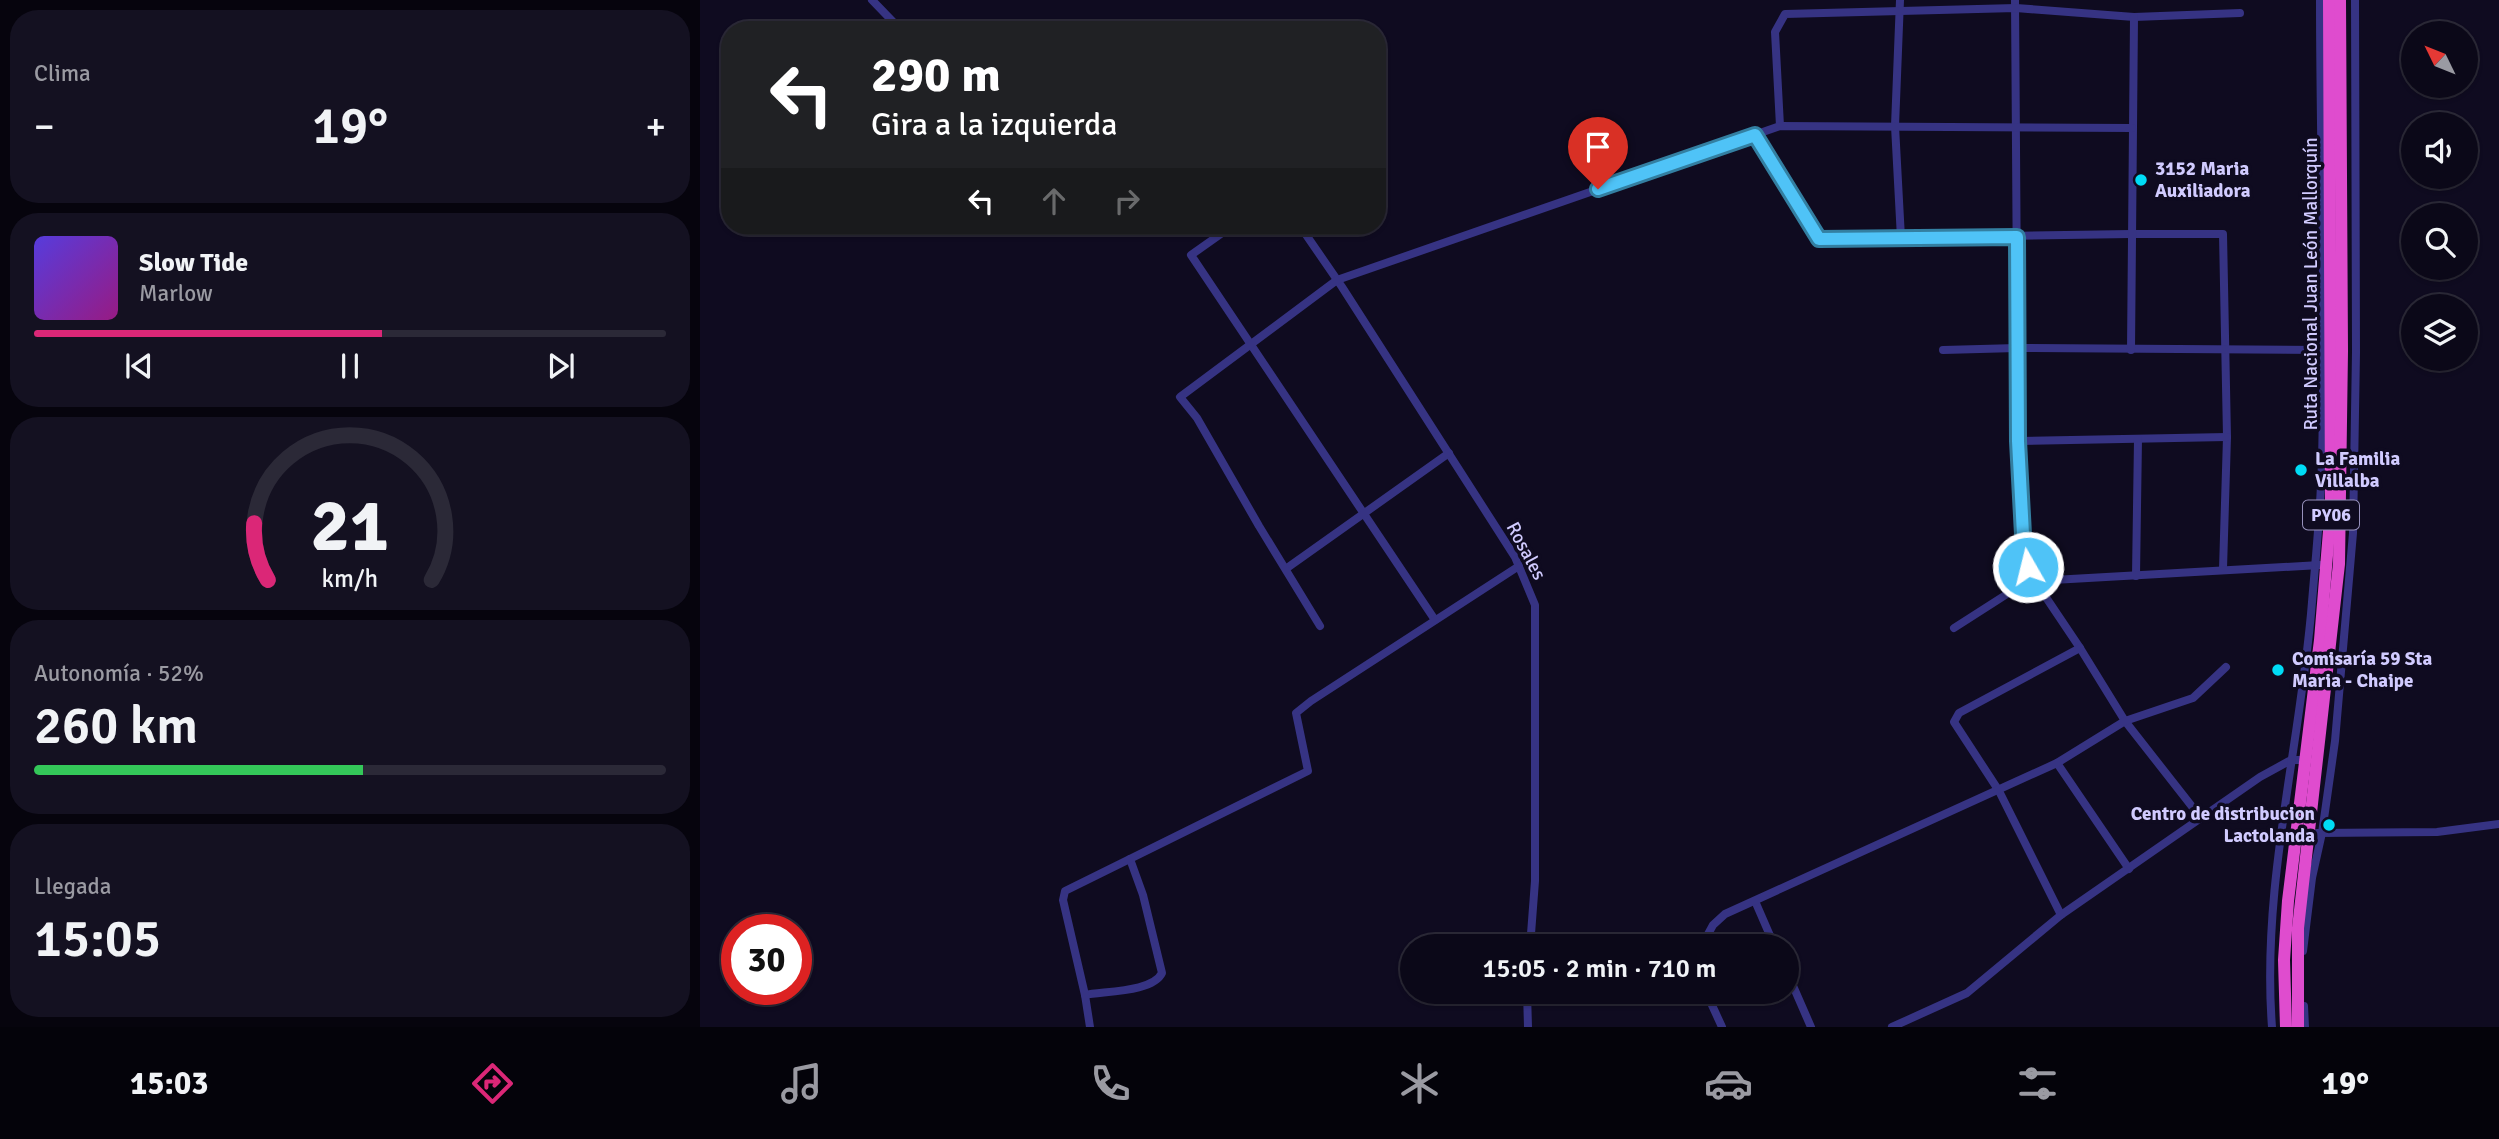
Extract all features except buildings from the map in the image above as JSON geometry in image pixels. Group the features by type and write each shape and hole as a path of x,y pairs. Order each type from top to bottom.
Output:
{"highway":[{"name":"Ruta Nacional Juan León Mallorquín","path":"2298,1027 2298,928 2313,833 2333,564 2329,0"},
{"name":"Ruta Nacional Juan León Mallorquín","path":"2331,351 2340,0"},
{"name":"Ruta Nacional Juan León Mallorquín","path":"2286,1027 2284,960 2290,883 2307,740 2333,564"}],"street":[{"path":"872,0 892,21"},
{"path":"1900,0 1895,126 1901,238"},
{"path":"2320,0 2331,351 2322,461 2333,564"},
{"path":"2272,1027 2270,976 2275,900 2309,635 2333,564 2353,533 2356,352 2355,0"},
{"path":"2015,4 2018,441 2024,553 2035,581 2125,721 2201,818"},
{"path":"1780,126 1775,32 1785,14 2015,4 2134,18 2240,13"},
{"path":"2131,350 2134,18"},
{"path":"1320,626 1197,418 1180,397 1337,280 1780,126 2132,128"},
{"path":"1755,135 1819,239 2131,233 2223,234 2227,437 2223,569"},
{"path":"1219,235 1191,255 1435,620"},
{"name":"Rosales","path":"1306,235 1449,453 1519,566 1535,605 1535,881 1531,934"},
{"path":"1943,350 2017,348 2331,351"},
{"path":"2018,441 2227,437"},
{"path":"2136,576 2138,439"},
{"path":"1287,568 1449,453"},
{"path":"1954,628 2018,587 2035,581 2333,564"},
{"path":"1090,1027 1063,894 1070,888 1308,771 1296,713 1519,566"},
{"path":"2062,915 1999,791 1956,727 1956,717 2080,648"},
{"path":"1709,934 1719,919 1755,901 2057,763 2125,721 2193,698 2226,667"},
{"path":"2307,740 2312,757 2303,829 2313,833 2437,832 2499,824"},
{"path":"1892,1027 1967,993 2062,915 2260,777 2291,760 2305,760"},
{"path":"2057,763 2129,869"},
{"path":"2290,883 2313,833"},
{"path":"2305,1027 2302,958 2312,878 2313,833"},
{"path":"1085,995 1147,985 1160,978 1163,973 1143,895 1130,859"},
{"path":"1755,901 1769,934"},
{"path":"1799,1000 1811,1027"},
{"path":"1527,1004 1528,1027"},
{"path":"1711,1004 1722,1027"}],"place":[{"name":"3152 Maria Auxiliadora","path":"2141,180"},
{"name":"La Familia Villalba","path":"2301,470"},
{"name":"Comisaría 59 Sta Maria - Chaipe","path":"2278,670"},
{"name":"Centro de distribucion Lactolanda","path":"2329,825"}],"route":[{"path":"1598,189 1755,135 1819,239 2017,237 2018,441 2024,553 2028,567"}]}
